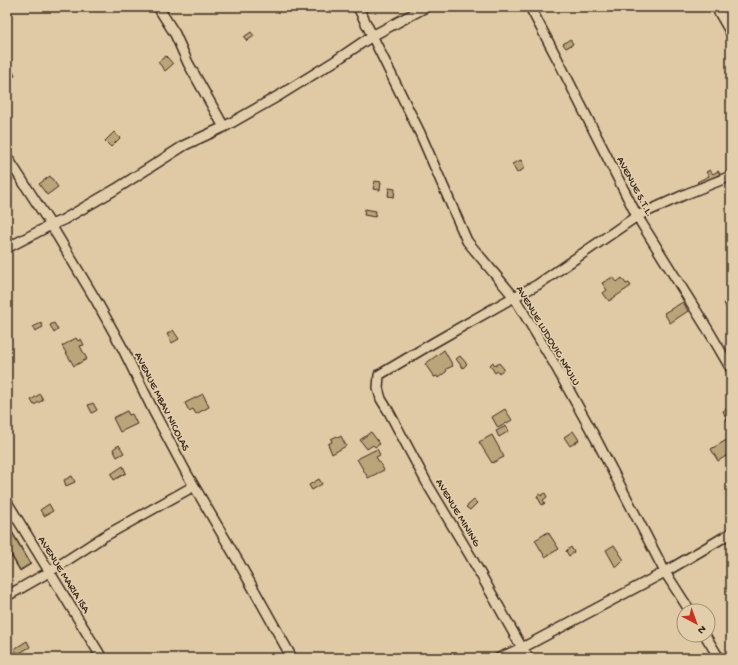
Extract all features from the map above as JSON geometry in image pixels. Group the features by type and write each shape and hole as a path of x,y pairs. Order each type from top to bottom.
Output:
{"street":[{"path":"158,7 175,34 188,63 224,127"},
{"name":"AVENUE LUDOVIC NKULU","path":"358,7 420,133 467,241 514,297 555,365 665,572 685,603"},
{"path":"7,248 63,220 116,189 185,145 224,127 280,95 372,36 426,7"},
{"name":"AVENUE S.T.L.","path":"530,7 637,216 731,369"},
{"path":"716,7 731,33"},
{"name":"AVENUE MBAV NICOLAS","path":"7,157 51,225 97,302 194,486 292,658"},
{"path":"514,297 537,285 637,216 731,176"},
{"name":"AVENUE MINING","path":"514,297 379,374 378,388 381,399 393,418 428,485 475,563 529,658"},
{"path":"7,596 49,572 103,537 194,486"},
{"name":"AVENUE MARIA ISA","path":"7,502 102,658"},
{"path":"499,658 522,648 665,572 731,533"},
{"path":"710,643 719,658"}],"building":[{"path":"251,32 254,36 247,41 244,37"},
{"path":"570,39 573,44 566,48 563,44"},
{"path":"166,56 173,64 165,71 158,62"},
{"path":"11,67 15,76 9,78 7,69"},
{"path":"114,132 120,138 111,147 105,141"},
{"path":"521,160 525,168 517,173 512,164"},
{"path":"710,170 713,174 718,171 720,174 700,185 697,182 709,176 706,172"},
{"path":"50,176 58,187 47,195 39,184"},
{"path":"375,181 381,182 380,190 373,189"},
{"path":"389,188 395,189 394,197 388,196"},
{"path":"365,209 376,211 375,217 364,215"},
{"path":"613,277 617,282 622,278 626,284 629,283 631,286 609,301 603,293 607,290 602,283"},
{"path":"731,299 731,315 730,316 724,303"},
{"path":"683,302 688,311 670,323 664,313"},
{"path":"41,323 43,327 35,331 33,327"},
{"path":"54,323 58,330 54,333 50,325"},
{"path":"173,330 179,339 172,343 167,334"},
{"path":"76,338 78,341 81,339 84,345 80,346 87,359 74,366 62,346"},
{"path":"444,350 453,366 446,369 447,371 438,378 437,376 434,377 425,364"},
{"path":"460,356 467,364 463,368 456,359"},
{"path":"493,362 495,366 499,363 504,369 499,373 498,371 495,373 490,365"},
{"path":"40,394 43,400 34,405 31,400"},
{"path":"203,394 209,407 196,414 193,409 189,411 185,403"},
{"path":"93,403 97,410 92,413 88,405"},
{"path":"731,406 731,420 728,422 723,411"},
{"path":"505,409 512,420 498,428 492,417"},
{"path":"127,411 129,415 132,414 137,424 120,432 113,418"},
{"path":"506,426 509,431 499,437 496,431"},
{"path":"573,431 579,440 570,446 564,437"},
{"path":"371,432 380,444 375,447 373,445 367,449 360,440"},
{"path":"492,435 504,457 492,463 479,442"},
{"path":"337,436 338,438 341,436 346,446 332,454 328,444 332,442 331,439"},
{"path":"730,438 731,453 718,461 711,449"},
{"path":"119,445 124,453 117,457 113,449"},
{"path":"377,449 380,455 376,457 384,470 368,478 357,459"},
{"path":"123,466 126,473 114,480 111,474"},
{"path":"72,476 75,482 66,486 64,480"},
{"path":"319,479 322,484 312,490 309,485"},
{"path":"545,493 547,497 543,500 545,503 542,505 537,496 540,494 541,496"},
{"path":"474,500 477,503 470,510 466,507"},
{"path":"49,504 53,511 44,516 40,510"},
{"path":"7,523 31,564 20,571 7,549"},
{"path":"7,524 30,564 20,570 7,547"},
{"path":"548,532 559,549 545,557 535,540"},
{"path":"614,545 624,560 616,568 606,550"},
{"path":"571,547 574,552 569,556 566,551"},
{"path":"27,641 30,647 18,654 14,649"}]}
